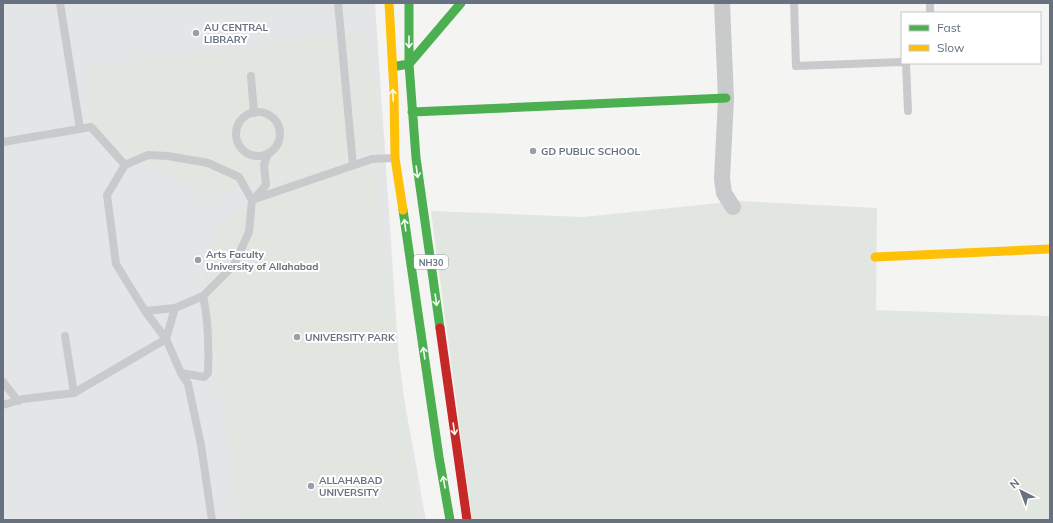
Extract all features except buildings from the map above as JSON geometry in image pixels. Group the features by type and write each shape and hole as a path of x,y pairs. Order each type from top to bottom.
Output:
{"main road":[{"path":"388,3 395,158 439,457 450,520"},
{"name":"NH30","path":"410,3 409,64 416,158 467,520"},
{"path":"392,66 409,64 461,3"},
{"path":"412,112 726,98"},
{"path":"875,257 1050,250"}],"street":[{"path":"722,3 726,98 722,179 724,194 733,207"}],"lane":[{"path":"60,3 80,129"},
{"path":"338,3 353,165"},
{"path":"794,3 796,66 901,62"},
{"path":"906,64 908,111"},
{"path":"250,76 254,113"},
{"path":"254,113 264,113 270,116 275,121 280,134 275,148 263,156 249,154 238,145 236,138 236,130 243,118 254,113"},
{"path":"3,142 91,127 125,165"},
{"path":"252,200 266,185 264,165 268,153"},
{"path":"146,311 175,308 203,296 234,265 250,232 252,200 238,177 208,163 148,154 125,165 107,195 116,264 146,311 166,339 181,373 188,384 201,444 212,520"},
{"path":"256,156 264,165"},
{"path":"252,200 372,159 395,158"},
{"path":"181,373 204,377 208,373 209,341 207,314 203,296"},
{"path":"3,405 18,401 74,393 166,339 175,308"},
{"path":"65,336 74,393"},
{"path":"3,382 18,401"}],"shaded area":[{"name":"Arts Faculty University of Allahabad","path":"3,3 375,3 400,376 426,520 3,520"},
{"path":"365,30 385,144 206,197 91,127 88,68"},
{"path":"302,170 376,173 419,520 240,520 202,262 229,216"},
{"path":"739,201 877,208 876,310 1050,316 1050,520 472,520 431,211 583,217"}],"traffic: fast":[{"path":"409,3 409,64 416,158 440,328"},
{"path":"397,66 409,64 461,3"},
{"path":"412,112 726,98"},
{"path":"403,210 439,457 450,520"}],"traffic: slow":[{"path":"389,3 394,92 395,158 403,210"},
{"path":"875,257 1050,249"}],"traffic: jam":[{"path":"440,328 467,520"}],"place":[{"name":"AU CENTRAL LIBRARY","path":"196,33"},
{"name":"GD PUBLIC SCHOOL","path":"533,151"},
{"name":"Arts Faculty University of Allahabad","path":"198,260"},
{"name":"UNIVERSITY PARK","path":"297,337"},
{"name":"ALLAHABAD UNIVERSITY","path":"311,486"}]}
